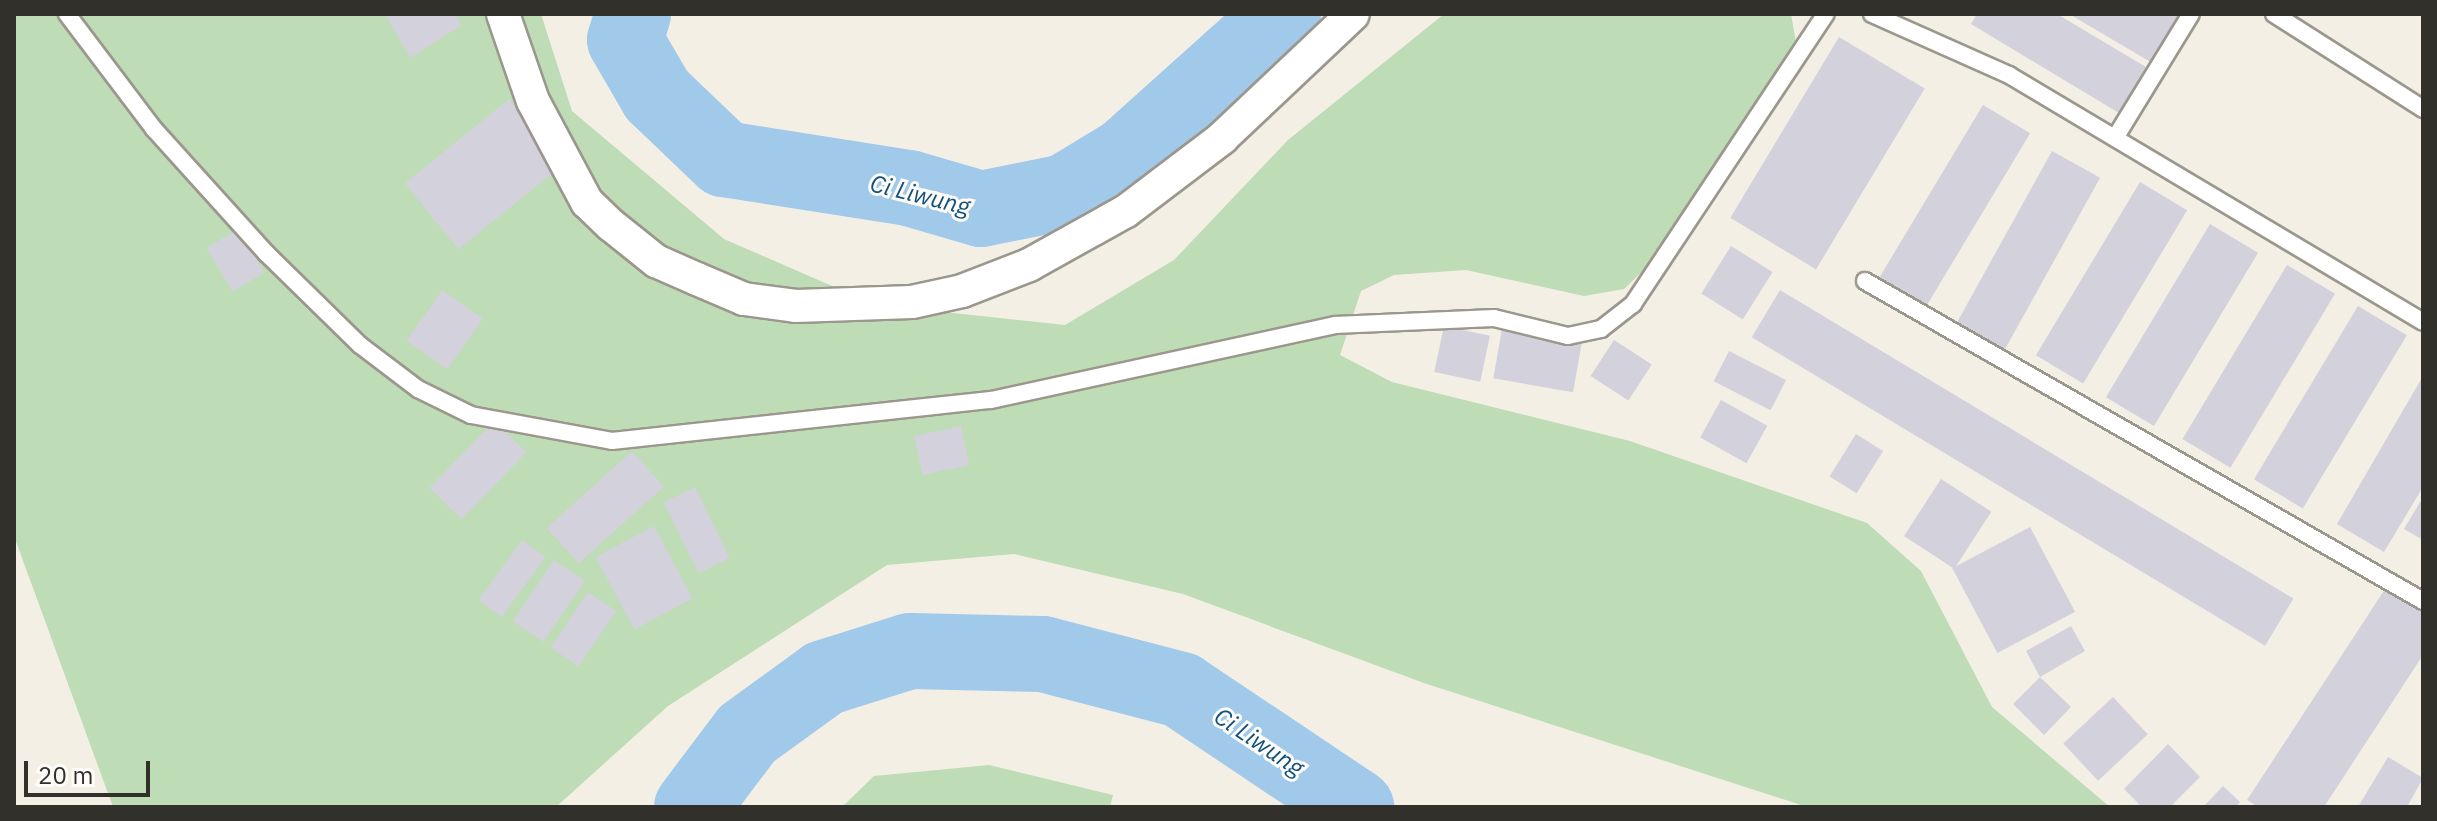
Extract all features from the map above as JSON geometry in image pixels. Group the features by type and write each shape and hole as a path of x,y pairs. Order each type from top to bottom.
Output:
{"street":[{"path":"503,14 533,101 587,202 603,218 656,261 744,299 796,306 912,302 962,291 1029,265 1126,211 1210,147 1353,14"}],"lane":[{"path":"67,14 154,129 266,253 360,345 418,389 471,415 612,441 991,400 1335,325 1494,318 1568,336 1601,329 1633,304 1826,14"},
{"path":"1872,14 2009,75 2423,322"},
{"path":"2115,138 2191,14"},
{"path":"2274,14 2423,109"},
{"path":"1865,281 2423,601"}],"green space":[{"path":"14,14 541,14 572,111 724,239 839,289 935,311 1065,325 1174,260 1288,140 1444,14 1791,14 1801,71 1751,132 1679,236 1624,289 1584,296 1466,270 1394,275 1361,291 1340,355 1392,382 1630,441 1867,523 1921,571 1992,707 2110,807 1807,807 1424,683 1183,594 1014,554 887,565 668,706 556,807 113,807 14,536"},
{"path":"989,765 1113,795 1110,807 842,807 874,776"}],"building":[{"path":"385,14 455,14 462,25 410,58"},
{"path":"1977,14 2057,14 2146,67 2119,113 1971,24"},
{"path":"2069,14 2183,14 2154,64"},
{"path":"1839,37 1925,89 1816,269 1730,218"},
{"path":"509,99 562,165 458,249 405,183"},
{"path":"1983,105 2030,133 1926,306 1879,278"},
{"path":"2052,151 2100,178 2002,354 1954,328"},
{"path":"2140,182 2187,210 2083,383 2036,355"},
{"path":"2210,224 2258,253 2154,426 2106,397"},
{"path":"238,229 264,273 233,292 206,248"},
{"path":"1731,246 1773,272 1743,319 1701,293"},
{"path":"2287,265 2335,294 2230,468 2182,439"},
{"path":"442,290 483,319 447,369 406,341"},
{"path":"1780,290 2293,599 2265,646 1752,337"},
{"path":"2358,306 2407,335 2303,509 2254,479"},
{"path":"1444,326 1490,336 1480,382 1434,372"},
{"path":"1502,329 1582,343 1573,392 1493,378"},
{"path":"1614,340 1652,365 1628,401 1591,376"},
{"path":"1729,351 1786,380 1771,410 1714,381"},
{"path":"2423,376 2423,487 2384,552 2337,524"},
{"path":"1721,400 1767,426 1747,463 1700,438"},
{"path":"494,421 526,452 462,519 429,488"},
{"path":"961,426 969,465 922,475 914,436"},
{"path":"1856,434 1883,451 1857,493 1830,476"},
{"path":"632,451 664,487 579,564 547,528"},
{"path":"1941,479 1991,512 1954,569 1904,536"},
{"path":"695,487 730,558 698,573 664,502"},
{"path":"2423,497 2423,540 2404,529"},
{"path":"654,526 692,598 634,629 596,557"},
{"path":"2030,527 2075,612 1997,653 1952,568"},
{"path":"522,540 545,557 502,617 479,600"},
{"path":"554,560 585,581 543,642 513,621"},
{"path":"2387,586 2423,610 2423,655 2324,807 2258,807 2247,800"},
{"path":"588,592 616,611 579,667 551,648"},
{"path":"2071,626 2085,651 2040,677 2026,651"},
{"path":"2040,677 2071,707 2044,735 2013,704"},
{"path":"2113,697 2148,734 2098,781 2063,743"},
{"path":"2168,744 2200,777 2170,807 2142,807 2124,789"},
{"path":"2388,757 2423,778 2407,807 2358,807"},
{"path":"2223,786 2240,802 2236,807 2203,807"}],"waterway":[{"name":"Ci Liwung","path":"633,14 625,40 657,95 724,159 909,188 981,209 1065,192 1126,155 1283,14"},
{"name":"Ci Liwung","path":"692,807 747,734 824,678 910,651 1043,654 1181,690 1356,807"}]}
